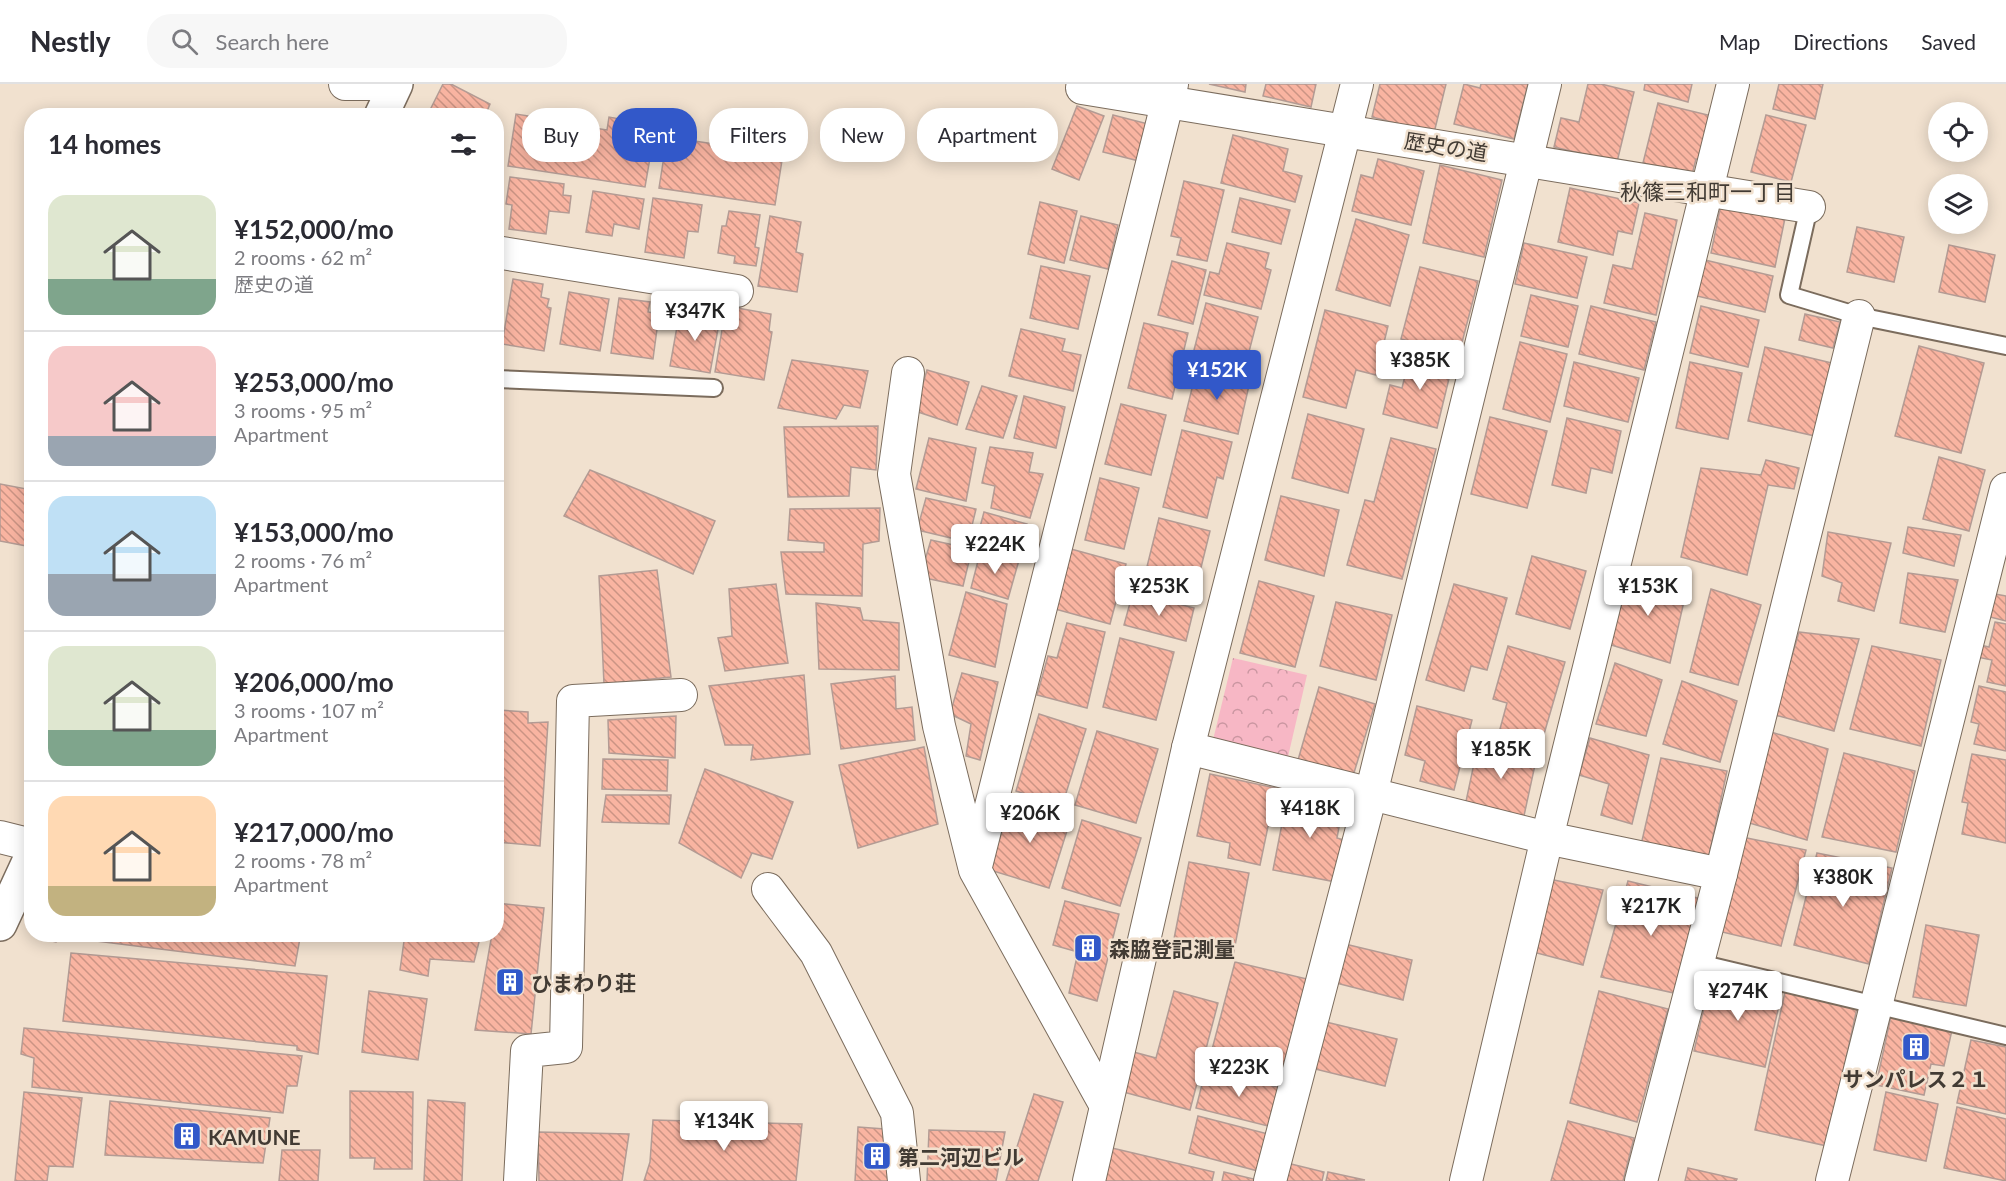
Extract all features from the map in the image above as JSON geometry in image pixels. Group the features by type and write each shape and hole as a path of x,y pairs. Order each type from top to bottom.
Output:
{"main road":[{"path":"385,108 396,84"},
{"path":"0,924 24,872"}],"street":[{"path":"345,84 378,84"},
{"path":"1089,1181 1188,748 1357,84"},
{"path":"1270,1181 1371,794 1545,84"},
{"path":"1466,1181 1547,838 1733,84"},
{"name":"歴史の道","path":"1082,88 1171,93 1345,130 1809,207"},
{"path":"975,870 1171,93"},
{"path":"504,253 737,291"},
{"path":"1641,1181 1699,963 1859,316"},
{"path":"908,373 894,474 939,726 975,870 1106,1106"},
{"path":"1832,1181 2006,489"},
{"path":"520,1181 526,1051 566,1047 573,701 681,695"},
{"path":"1188,748 1547,838 1721,874"},
{"path":"0,837 24,843"},
{"path":"768,889 816,952 897,1113 904,1181"}],"lane":[{"path":"1809,207 1789,295 1859,316 2006,346"},
{"path":"504,379 714,388"},
{"path":"1699,963 1876,1003 2006,1036"}],"green space":[{"path":"1233,658 1307,675 1287,761 1212,744"}],"building":[{"path":"443,84 451,84 490,104 488,108 431,108"},
{"path":"1209,84 1246,84 1245,92"},
{"path":"1266,84 1316,84 1311,107 1263,96"},
{"path":"1380,84 1446,84 1434,133 1372,117"},
{"path":"1464,84 1480,88 1481,84 1528,84 1514,139 1454,124"},
{"path":"1588,84 1601,84 1634,92 1617,162 1554,147 1561,118 1579,122"},
{"path":"1645,84 1692,84 1688,102 1644,90"},
{"path":"1779,84 1823,84 1815,119 1773,109"},
{"path":"1658,103 1712,116 1702,161 1696,159 1692,175 1643,163"},
{"path":"1077,106 1104,116 1079,180 1052,169 1055,162 1058,162 1058,154"},
{"path":"516,114 522,115 522,162 600,162 600,129 607,130 609,117 612,118 612,162 649,162 645,187 508,166"},
{"path":"1113,115 1152,125 1143,162 1103,152"},
{"path":"1766,115 1806,125 1791,182 1751,172"},
{"path":"1233,135 1288,149 1283,171 1302,176 1295,202 1221,183"},
{"path":"697,141 709,143 709,162 782,162 775,205 659,188 663,162 697,162"},
{"path":"1378,159 1424,171 1411,225 1352,211 1361,175 1373,178"},
{"path":"1440,165 1502,180 1484,257 1423,243"},
{"path":"510,177 564,184 563,195 571,196 569,213 549,211 546,234 509,229 512,205 506,204"},
{"path":"1184,181 1224,190 1207,261 1177,255 1181,238 1171,236"},
{"path":"1570,188 1639,203 1632,234 1618,231 1613,255 1558,242"},
{"path":"593,191 644,199 639,229 614,224 612,236 586,232"},
{"path":"653,198 702,205 698,232 688,231 684,258 645,252"},
{"path":"1240,198 1290,210 1281,244 1232,232"},
{"path":"1040,202 1077,211 1064,263 1028,254"},
{"path":"1721,204 1785,218 1775,267 1711,253"},
{"path":"729,211 760,215 755,247 759,248 756,266 734,263 735,256 718,253 722,226 726,226"},
{"path":"1645,213 1677,220 1656,315 1604,303 1613,265 1632,269"},
{"path":"770,216 801,222 796,252 803,254 797,292 758,286"},
{"path":"1081,216 1118,225 1108,269 1070,260"},
{"path":"1356,219 1409,235 1390,306 1336,290"},
{"path":"1857,227 1904,237 1894,282 1847,272"},
{"path":"1227,243 1269,253 1265,268 1271,270 1261,309 1204,295 1210,272 1219,274"},
{"path":"1524,243 1587,257 1577,298 1515,284"},
{"path":"1949,245 1995,255 1985,302 1939,292"},
{"path":"1705,260 1773,276 1765,312 1697,296"},
{"path":"1172,261 1206,270 1193,324 1158,315"},
{"path":"1041,266 1090,276 1078,329 1030,318"},
{"path":"1420,267 1478,281 1459,354 1401,339"},
{"path":"513,279 543,284 541,297 549,299 547,307 551,308 544,351 504,344"},
{"path":"569,292 609,299 600,351 560,344"},
{"path":"1531,295 1578,306 1568,347 1521,336"},
{"path":"619,298 650,302 648,312 659,314 653,359 611,353"},
{"path":"1206,303 1258,317 1245,367 1193,354"},
{"path":"726,306 771,314 769,331 772,332 764,380 715,372"},
{"path":"1591,306 1656,322 1644,370 1579,354"},
{"path":"1701,306 1759,320 1748,367 1690,353"},
{"path":"680,310 720,318 710,373 670,366"},
{"path":"1325,310 1388,326 1376,375 1356,370 1346,408 1303,397"},
{"path":"1805,314 1840,322 1833,348 1799,340"},
{"path":"1144,323 1188,333 1172,399 1128,388"},
{"path":"1021,329 1065,339 1062,351 1081,355 1073,391 1009,376"},
{"path":"1520,342 1567,354 1550,422 1503,409"},
{"path":"1919,346 1984,363 1961,453 1895,436"},
{"path":"1765,347 1832,363 1815,436 1748,421"},
{"path":"1411,352 1453,362 1437,428 1383,414 1390,385 1402,388"},
{"path":"792,360 868,371 860,408 844,405 836,419 778,408"},
{"path":"1574,362 1639,378 1628,422 1564,406"},
{"path":"1690,362 1742,373 1728,439 1676,428"},
{"path":"1197,368 1250,381 1238,434 1184,421"},
{"path":"927,370 969,382 957,425 915,411"},
{"path":"982,386 1017,396 1003,438 966,429"},
{"path":"1024,396 1065,407 1056,448 1014,438"},
{"path":"1121,404 1166,415 1151,475 1105,464"},
{"path":"1308,414 1364,429 1348,493 1292,478"},
{"path":"1490,417 1547,431 1527,508 1471,494"},
{"path":"1567,418 1621,431 1612,473 1591,468 1586,493 1552,485"},
{"path":"878,426 876,470 851,467 849,496 788,497 784,427"},
{"path":"1182,430 1232,442 1223,479 1217,477 1207,518 1163,507"},
{"path":"929,438 976,448 966,501 916,489"},
{"path":"1391,438 1436,449 1402,579 1347,565 1365,500 1374,502"},
{"path":"990,447 1033,453 1029,472 1043,474 1030,518 991,508 995,486 982,483"},
{"path":"1939,457 1985,470 1969,531 1923,519"},
{"path":"1766,460 1799,468 1794,489 1768,485 1747,575 1681,557 1701,468 1761,475"},
{"path":"590,470 715,521 693,574 564,516"},
{"path":"1100,478 1139,488 1124,549 1085,540"},
{"path":"0,484 24,488 24,546 0,541"},
{"path":"1281,496 1339,510 1324,576 1265,560"},
{"path":"926,498 976,509 968,542 917,530"},
{"path":"880,508 879,541 863,544 862,596 786,594 781,552 824,552 824,543 788,540 790,509"},
{"path":"984,512 1027,524 1018,554 975,546"},
{"path":"1159,518 1210,531 1193,600 1142,587"},
{"path":"1908,527 1961,535 1954,566 1903,553"},
{"path":"1828,532 1891,543 1874,611 1838,601 1842,583 1822,576"},
{"path":"931,540 972,549 963,586 920,577"},
{"path":"1071,549 1126,564 1110,624 1055,609"},
{"path":"980,553 1019,560 1008,599 971,588"},
{"path":"1532,556 1586,571 1570,629 1516,614"},
{"path":"657,570 671,677 604,684 599,576"},
{"path":"1629,571 1687,588 1670,663 1608,644"},
{"path":"1908,573 1958,580 1945,632 1900,623"},
{"path":"1259,581 1314,596 1295,667 1240,653"},
{"path":"776,584 788,663 725,671 718,638 732,636 729,589"},
{"path":"1454,584 1507,598 1487,670 1471,666 1464,691 1426,680"},
{"path":"1711,589 1761,605 1738,685 1690,672"},
{"path":"966,592 1007,604 995,667 949,655"},
{"path":"1133,592 1194,608 1186,641 1124,625"},
{"path":"1995,594 2006,596 2006,621 1990,617"},
{"path":"1336,602 1392,615 1376,680 1320,666"},
{"path":"816,603 860,608 863,620 899,623 899,670 819,669"},
{"path":"1995,622 2006,624 2006,686 1987,682 1992,660 1977,657 1980,645 1989,647"},
{"path":"1067,623 1105,632 1087,708 1037,695 1048,656 1057,658"},
{"path":"1799,632 1859,639 1834,731 1775,715"},
{"path":"1120,638 1174,652 1156,720 1103,707"},
{"path":"1508,646 1565,662 1542,741 1500,729 1507,703 1493,699"},
{"path":"1872,646 1941,660 1921,746 1850,729"},
{"path":"1615,663 1662,680 1646,736 1596,724"},
{"path":"962,673 998,682 980,760 966,756 971,724 950,714"},
{"path":"804,675 810,754 751,760 753,745 725,745 709,686"},
{"path":"895,676 896,709 912,707 915,740 841,749 831,684"},
{"path":"1682,681 1737,701 1720,762 1663,744"},
{"path":"1979,686 2006,692 2006,751 1974,744 1979,724 1971,722"},
{"path":"1319,687 1375,704 1353,776 1298,760"},
{"path":"1417,706 1472,720 1454,790 1420,781 1425,761 1405,755"},
{"path":"504,710 528,712 528,723 548,722 540,846 504,843"},
{"path":"1039,714 1086,729 1062,806 1016,791"},
{"path":"676,716 675,758 609,753 608,720"},
{"path":"1097,731 1158,749 1136,823 1075,805"},
{"path":"1771,732 1828,749 1807,840 1746,822"},
{"path":"1480,735 1538,751 1522,825 1464,811"},
{"path":"1590,738 1649,755 1632,824 1601,815 1609,784 1579,775"},
{"path":"924,747 938,824 858,848 839,765"},
{"path":"1844,753 1915,771 1896,852 1822,837"},
{"path":"1972,754 2006,760 2006,843 1962,834 1968,803 1962,802"},
{"path":"1661,758 1727,771 1708,860 1641,845"},
{"path":"603,759 668,760 667,791 602,789"},
{"path":"705,769 793,802 772,859 752,853 741,878 679,843"},
{"path":"1210,774 1276,788 1260,865 1228,858 1230,843 1197,836"},
{"path":"1288,793 1343,805 1337,838 1344,840 1336,882 1273,870"},
{"path":"606,795 671,795 669,824 602,822"},
{"path":"1012,799 1071,818 1049,888 990,870"},
{"path":"1082,820 1141,838 1120,906 1062,888"},
{"path":"1742,837 1806,850 1781,946 1718,931"},
{"path":"1817,853 1892,868 1869,964 1794,945"},
{"path":"1189,862 1249,873 1233,956 1173,944"},
{"path":"1549,879 1603,890 1583,965 1533,952"},
{"path":"1628,881 1702,899 1674,993 1601,977"},
{"name":"森脇登記測量","path":"1065,901 1119,914 1097,1001 1069,993 1078,952 1053,945"},
{"name":"ひまわり荘","path":"504,904 544,908 531,1034 475,1030 491,942 504,942"},
{"path":"1926,925 1979,935 1966,1006 1913,997"},
{"path":"104,942 299,942 295,966"},
{"path":"404,942 479,942 474,962 430,959 428,976 400,970"},
{"path":"1345,944 1412,960 1403,1000 1336,983"},
{"path":"71,953 327,976 318,1054 297,1050 297,1046 63,1021"},
{"path":"1235,962 1307,979 1281,1079 1209,1061"},
{"path":"1721,979 1782,992 1765,1067 1694,1051 1709,986"},
{"path":"369,991 427,999 418,1060 362,1052"},
{"path":"1174,991 1218,1003 1190,1110 1116,1090 1126,1050 1156,1058"},
{"path":"1599,991 1668,1009 1637,1122 1570,1103"},
{"path":"1785,992 1857,1008 1827,1146 1755,1130"},
{"name":"サンパレス２１","path":"1891,1016 1952,1030 1944,1066 1931,1064 1924,1095 1876,1085"},
{"path":"1326,1022 1397,1039 1385,1086 1315,1069"},
{"path":"24,1028 302,1056 297,1086 287,1086 283,1113 32,1087 34,1058 21,1054"},
{"path":"1971,1040 2006,1047 2006,1114 1957,1103"},
{"path":"1206,1069 1281,1088 1272,1127 1196,1108"},
{"path":"350,1091 413,1092 412,1169 374,1169 375,1158 350,1158"},
{"path":"24,1092 82,1098 73,1167 49,1166 47,1181 15,1181"},
{"path":"1886,1092 1938,1104 1926,1161 1874,1150"},
{"path":"1034,1094 1063,1102 1038,1181 1006,1181"},
{"path":"428,1100 465,1103 462,1181 424,1181"},
{"name":"KAMUNE","path":"110,1101 270,1118 263,1163 105,1155"},
{"path":"1957,1107 2006,1119 2006,1181 1944,1168"},
{"path":"1198,1116 1268,1134 1258,1171 1189,1153"},
{"path":"653,1120 802,1124 796,1181 644,1181 650,1162"},
{"path":"1568,1121 1634,1138 1623,1181 1551,1181"},
{"name":"第二河辺ビル","path":"858,1127 898,1130 897,1181 855,1181"},
{"path":"929,1130 1005,1132 996,1181 927,1181"},
{"path":"538,1132 629,1134 622,1181 539,1181"},
{"path":"1112,1148 1214,1172 1212,1181 1105,1181"},
{"path":"282,1150 320,1150 318,1181 279,1181"},
{"path":"1287,1163 1324,1172 1322,1181 1283,1181"},
{"path":"1688,1168 1737,1179 1736,1181 1685,1181"},
{"path":"1224,1172 1258,1180 1258,1181 1222,1181"},
{"path":"1328,1172 1365,1180 1326,1181"}],"place":[{"name":"森脇登記測量","path":"1088,948"},
{"name":"ひまわり荘","path":"510,982"},
{"name":"サンパレス２１","path":"1916,1047"},
{"name":"KAMUNE","path":"187,1136"},
{"name":"第二河辺ビル","path":"877,1156"}],"district":[{"name":"秋篠三和町一丁目","path":"1708,191"}]}
